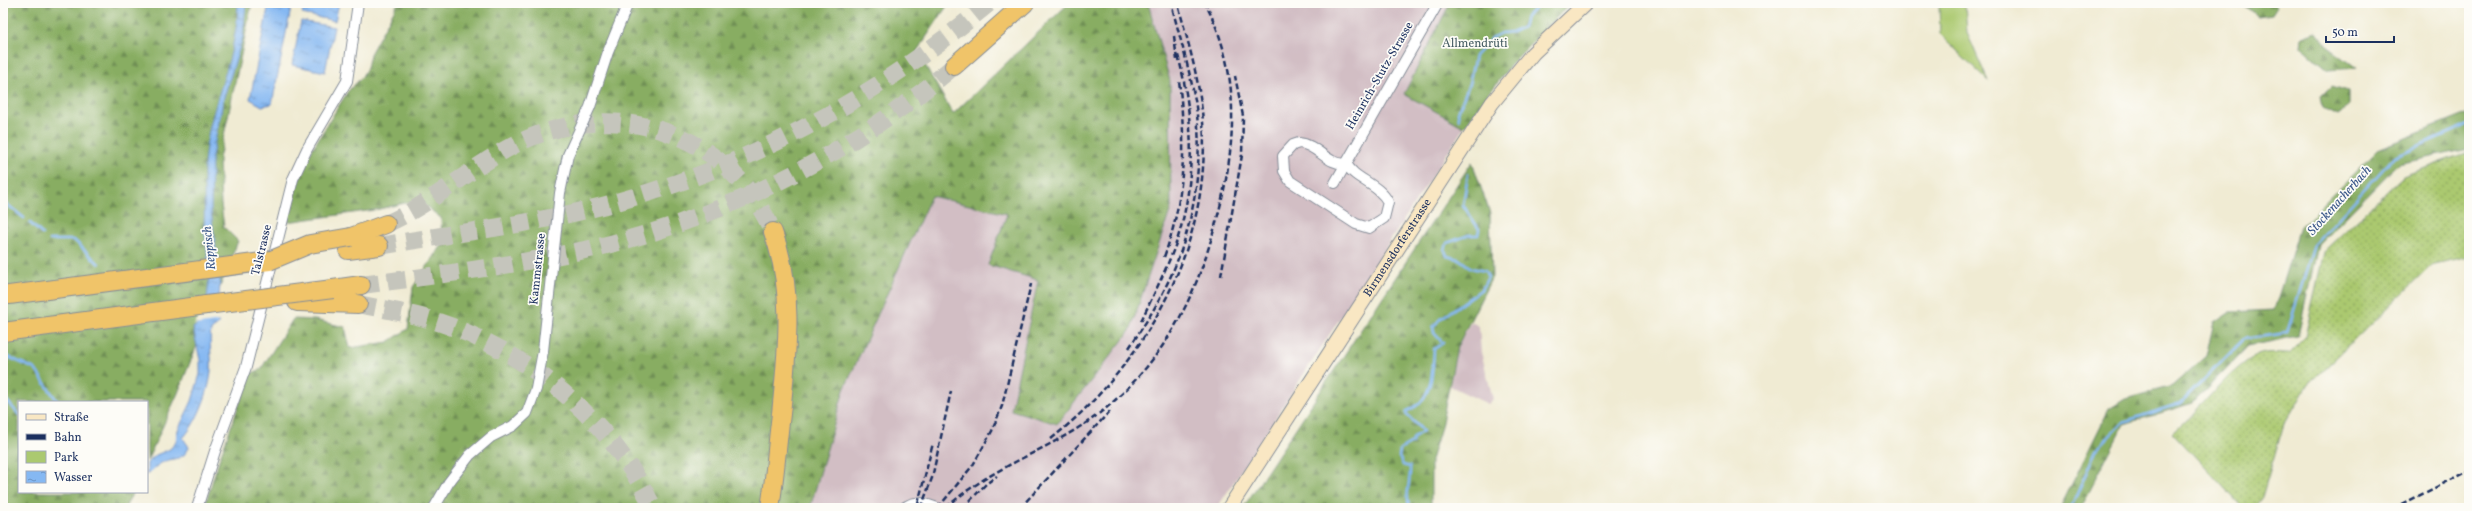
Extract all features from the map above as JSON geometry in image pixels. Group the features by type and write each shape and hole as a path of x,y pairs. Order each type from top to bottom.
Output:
{"highway":[{"path":"954,66 1025,3"},
{"path":"349,244 386,224"},
{"path":"770,508 785,376 788,315 786,281 774,232"},
{"path":"9,295 269,261 349,244 379,246"},
{"path":"3,332 206,306 331,295 361,285"},
{"path":"331,295 358,304"}],"main road":[{"name":"Birmensdorferstrasse","path":"1229,508 1492,103 1533,53 1586,3"}],"street":[{"name":"Talstrasse","path":"197,508 215,451 246,367 296,170 347,82 358,3"},
{"name":"Kammstrasse","path":"434,508 449,482 470,455 491,437 513,426 527,413 536,389 543,351 560,193 568,155 590,106 608,52 628,3"},
{"name":"Heinrich-Stutz-Strasse","path":"1335,183 1438,3"},
{"path":"1306,144 1336,163 1346,163 1350,170 1365,179 1384,194 1388,202 1384,218 1369,228 1356,224 1290,181 1284,171 1283,156 1293,145 1306,144"},
{"path":"904,508 911,503 919,502 936,508"}],"shaded area":[{"path":"1148,3 1450,3 1404,94 1464,127 1217,508 810,508 844,390 931,196 1007,214 1170,81"},
{"path":"1471,322 1479,326 1481,352 1493,399 1488,404 1450,386 1457,347"}],"green space":[{"path":"3,3 252,3 219,159 221,204 224,227 238,241 178,393 148,459 148,401 18,401 18,493 132,493 125,508 3,508"},
{"path":"398,3 949,3 917,51 953,114 1069,3 1148,3 1170,81 1171,208 1130,331 1057,424 1011,410 1038,280 988,265 1007,214 931,196 844,390 810,508 204,508 220,457 250,374 261,369 293,319 315,320 345,327 350,348 388,342 408,329 413,287 442,245 441,218 418,200 375,210 287,222 298,182 311,151 348,91 361,78 367,68 370,54"},
{"name":"Allmendrüti","path":"1450,3 1571,3 1513,62 1464,127 1404,94"},
{"path":"1939,3 1965,3 1967,33 1988,81 1940,34"},
{"path":"2241,3 2272,3 2277,7 2272,15 2258,17"},
{"path":"2316,31 2327,46 2357,68 2328,70 2301,47 2302,36"},
{"path":"2332,86 2348,91 2348,107 2337,115 2323,108 2321,97"},
{"path":"2469,113 2469,149 2398,164 2318,245 2298,336 2248,346 2193,403 2124,424 2081,508 2060,508 2109,409 2125,399 2172,386 2206,356 2214,322 2229,312 2274,310 2300,227 2378,149"},
{"path":"2469,152 2469,256 2432,265 2306,387 2283,427 2262,497 2254,508 2243,508 2173,433 2226,379 2248,361 2265,353 2289,353 2305,337 2324,251 2403,176"},
{"path":"1472,162 1490,213 1492,277 1457,347 1441,427 1431,460 1431,508 1243,508"}],"water":[{"name":"Reppisch","path":"238,3 246,3 243,37 224,97 212,156 211,211 220,280 218,325 211,330 210,335 210,378 198,415 183,438 189,447 187,451 181,457 161,463 148,474 148,462 156,455 170,449 176,442 177,432 192,401 200,374 200,360 193,328 204,312 208,288 208,262 204,230 205,153 214,110 233,46"},
{"path":"269,3 292,3 272,104 262,106 250,99"},
{"path":"304,3 339,3 335,21 302,14"},
{"path":"301,21 334,27 325,72 292,65"}],"pier":[{"path":"222,309 220,321 194,325 203,312"}],"waterway":[{"path":"1459,120 1458,112 1469,84 1475,56 1493,37 1501,33 1513,32 1523,27 1526,17 1541,3"},
{"name":"Stockenacherbach","path":"2071,508 2096,450 2123,422 2181,403 2244,339 2287,333 2314,245 2395,156 2469,124"},
{"path":"1410,508 1408,502 1410,467 1403,465 1399,457 1400,450 1412,443 1414,437 1423,431 1406,414 1407,411 1422,401 1430,386 1434,349 1443,343 1434,333 1433,327 1440,319 1482,289 1488,277 1485,271 1471,268 1459,259 1447,256 1445,250 1447,243 1469,235 1478,235 1479,229 1463,205 1468,174"},
{"path":"3,201 24,218"},
{"path":"30,223 42,234"},
{"path":"50,240 74,240 99,264"},
{"path":"4,355 35,369 57,401"},
{"path":"3,396 18,414"}],"tunnel":[{"path":"379,246 564,215 645,194 699,175 751,154 802,129 850,102 898,72 944,39 989,3"},
{"path":"361,285 536,260 594,248 643,235 691,219 739,200 830,154 915,98 954,66"},
{"path":"386,224 420,206 482,164 514,145 552,130 590,123 628,123 664,131 697,146 727,168 753,197 773,232"},
{"path":"358,304 412,315 444,324 477,337 538,373 566,395 592,420 616,447 636,477 653,508"}],"railway":[{"path":"1129,348 1149,318 1176,265 1190,219 1198,171 1198,123 1195,100 1171,3"},
{"path":"946,508 964,493 984,480 1066,435 1105,409 1147,367 1164,344 1191,295 1202,268 1219,211 1225,184 1232,131 1230,79 1216,28 1205,3"},
{"path":"1051,439 1086,408 1118,373 1146,334 1168,293 1186,250 1198,205 1204,158 1202,111 1198,85 1179,8"},
{"path":"1174,36 1177,60"},
{"path":"1141,321 1175,246 1187,199 1190,175 1190,127 1178,55"},
{"path":"1221,276 1242,155 1243,116 1235,76"},
{"path":"1164,257 1177,212 1182,169 1183,126 1179,80"},
{"path":"938,508 973,465 992,431 1002,406 1031,284"},
{"path":"921,508 932,478 951,391"},
{"path":"1020,508 1112,409"},
{"path":"918,504 933,443"},
{"path":"2394,508 2469,471"},
{"path":"963,508 986,484 997,476"}]}
